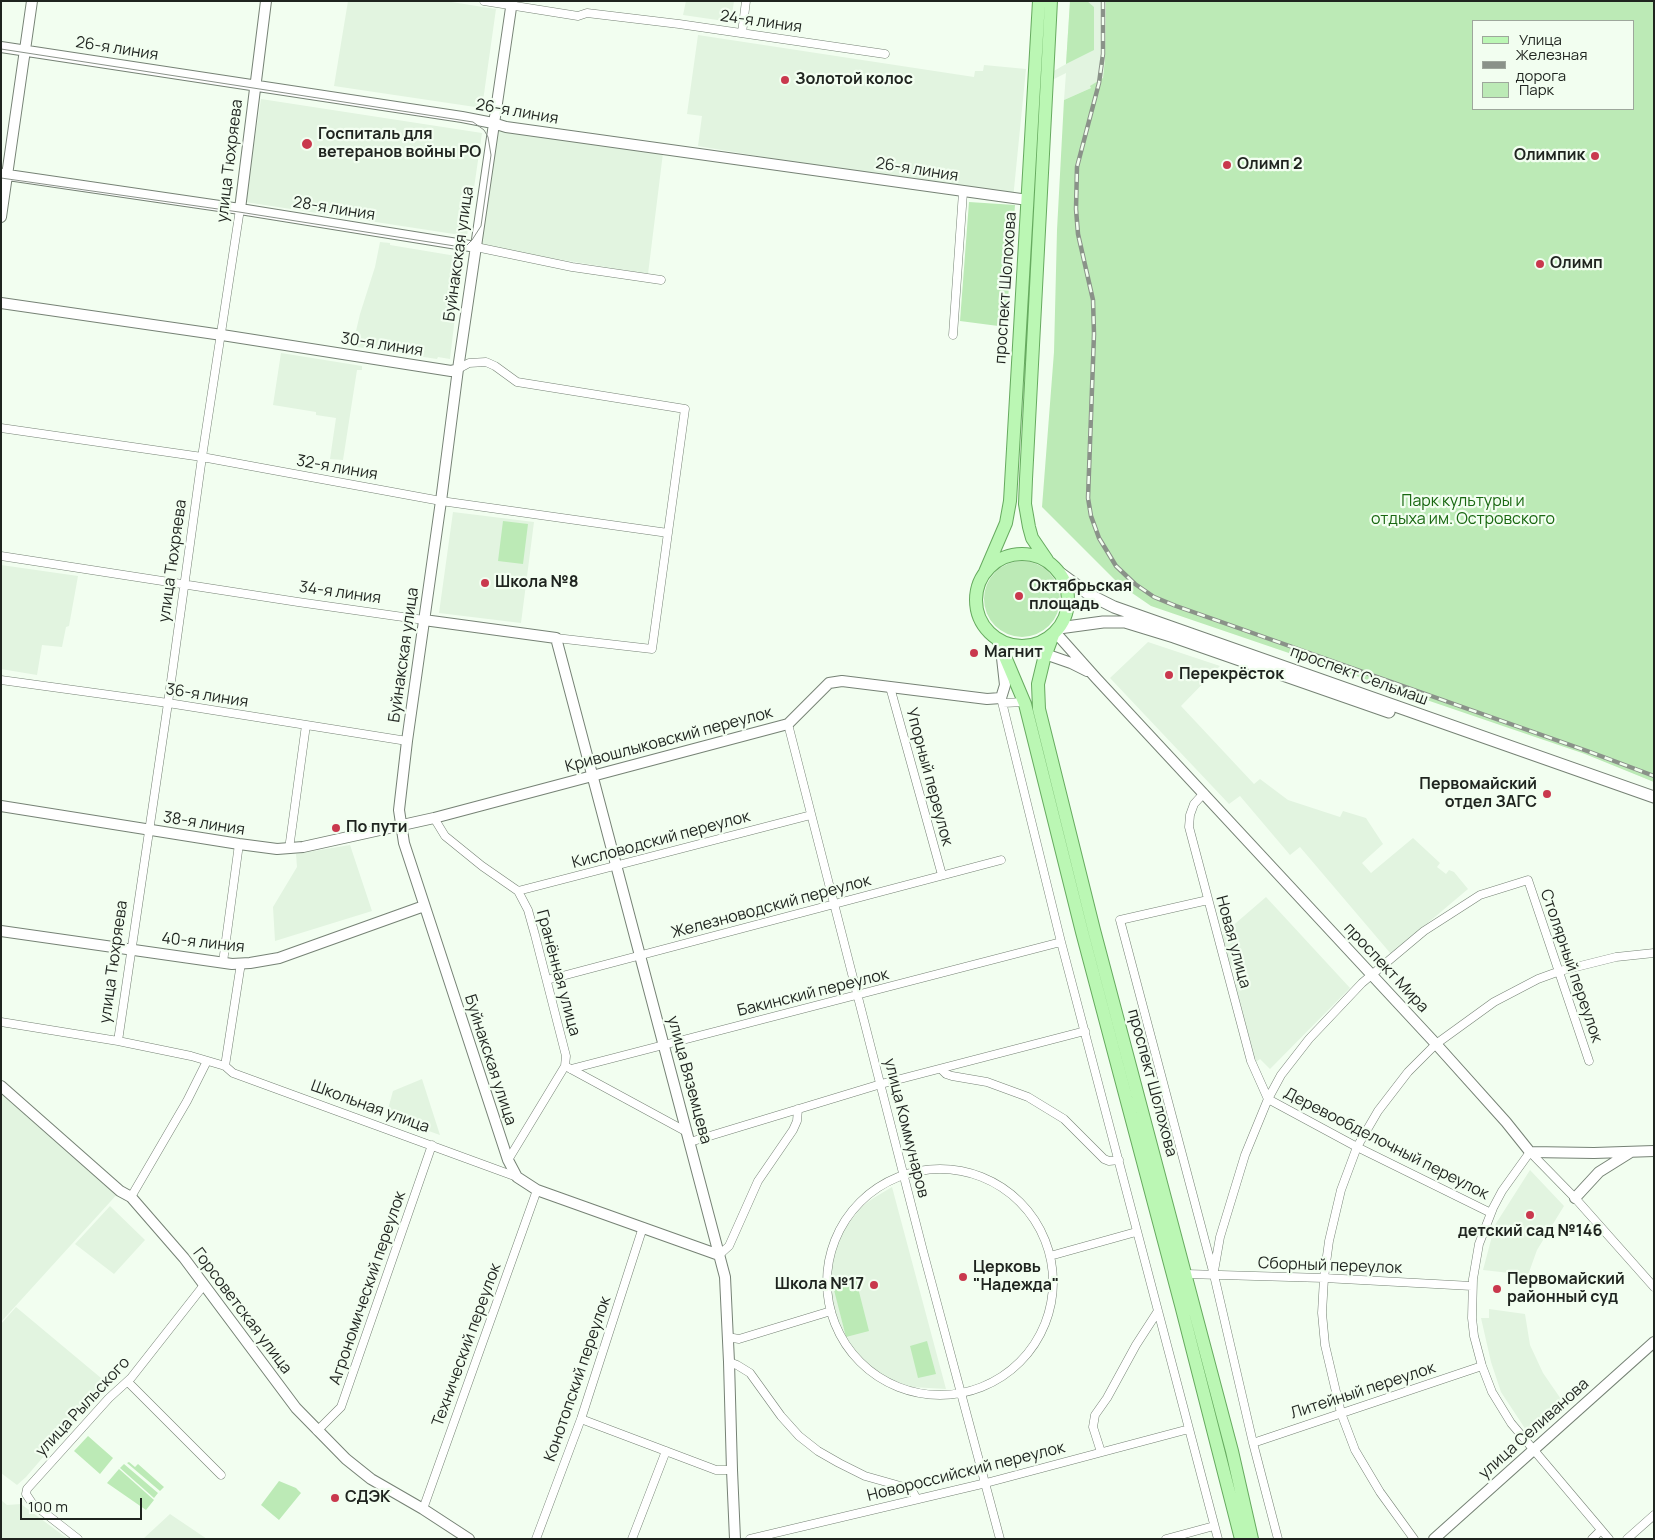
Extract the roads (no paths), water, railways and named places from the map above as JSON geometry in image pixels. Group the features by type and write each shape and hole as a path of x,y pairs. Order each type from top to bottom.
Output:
{"main road":[{"name":"проспект Шолохова","path":"984,572 1006,523 1010,501 1039,1"},
{"name":"проспект Шолохова","path":"1046,560 1032,538 1029,527 1026,504 1026,479 1051,1"},
{"path":"1015,554 1034,554 1046,560 1060,573 1067,587 1069,602 1067,612 1056,632 1038,643 1022,646 1001,645 982,623 976,606 978,585 984,572 1000,559 1015,554"},
{"name":"проспект Сельмаш","path":"1060,573 1090,595 1114,607 1654,797"},
{"name":"проспект Сельмаш","path":"1056,632 1115,620 1135,624 1654,804"},
{"name":"проспект Шолохова","path":"1056,632 1046,653 1038,684 1039,709 1094,930 1232,1450 1252,1539"},
{"name":"проспект Шолохова","path":"1001,645 1025,702 1082,932 1182,1305 1241,1539"}],"street":[{"path":"1,217 4,175 32,1"},
{"name":"улица Тюхряева","path":"118,1041 240,209 266,1"},
{"name":"24-я линия","path":"484,1 578,16 587,14 679,24 885,54"},
{"path":"742,33 746,1"},
{"name":"Буйнакская улица","path":"511,4 458,369 399,810 404,843 424,906 508,1160 517,1177"},
{"name":"26-я линия","path":"1,47 254,85 493,123 506,127 1028,200"},
{"name":"28-я линия","path":"4,175 240,209 476,247 572,267 661,280"},
{"path":"953,335 963,192"},
{"name":"30-я линия","path":"1,303 450,371 470,363 486,362 495,366 517,382 685,409 668,534"},
{"name":"32-я линия","path":"1,428 202,458 441,501 668,534"},
{"name":"34-я линия","path":"1,556 298,602 556,638 652,649 668,534"},
{"name":"проспект Мира","path":"1056,632 1092,674 1436,1044 1506,1122 1530,1152 1575,1198 1654,1287"},
{"name":"улица Вяземцева","path":"556,638 618,866 725,1277 735,1539"},
{"path":"1001,645 1005,685 1002,701 1023,790 1132,1210 1136,1232 1218,1539"},
{"name":"проспект Мира","path":"1022,646 1071,663 1092,674"},
{"name":"36-я линия","path":"1,680 168,703 407,741"},
{"name":"Кривошлыковский переулок","path":"402,825 788,724 829,683 842,681 1002,701"},
{"name":"Упорный переулок","path":"890,687 942,875"},
{"path":"1002,701 1025,702"},
{"name":"улица Коммунаров","path":"788,724 1000,1539"},
{"path":"289,849 306,725"},
{"name":"Новая улица","path":"1204,793 1194,804 1190,815 1189,827 1251,1061 1268,1099"},
{"name":"38-я линия","path":"1,806 277,849 289,849 402,825"},
{"name":"Кисловодский переулок","path":"518,892 811,814"},
{"name":"Гранённая улица","path":"434,818 445,836 518,892 528,910 568,1068"},
{"path":"222,962 239,844"},
{"name":"Железноводский переулок","path":"547,980 1001,860"},
{"name":"Столярный переулок","path":"1372,974 1424,931 1480,895 1528,880 1589,1061"},
{"path":"1208,900 1120,920 1214,1275 1253,1443 1278,1539"},
{"name":"40-я линия","path":"1,931 131,950 241,963 280,958 424,906"},
{"name":"Бакинский переулок","path":"568,1068 858,996 1061,942"},
{"path":"1414,1539 1380,1492 1355,1450 1341,1413 1325,1345 1322,1313 1324,1278 1333,1217 1340,1190 1357,1147 1378,1111 1408,1072 1436,1044 1494,1002 1538,979 1560,971 1616,957 1654,953"},
{"path":"225,1066 241,963"},
{"path":"1214,1275 1220,1237 1233,1193 1251,1140 1268,1099 1282,1075 1309,1039 1372,974"},
{"name":"Школьная улица","path":"1,1022 118,1041 191,1056 225,1066 233,1073 517,1177 536,1190 643,1226 719,1255"},
{"path":"508,1160 568,1068 689,1137 798,1109 881,1084 1085,1031"},
{"path":"131,1197 187,1101 207,1061"},
{"path":"941,1069 946,1074 987,1082 1028,1097 1064,1119 1104,1158 1109,1161 1119,1160"},
{"name":"Горсоветская улица","path":"1,1086 120,1191 131,1197 184,1258 296,1408 346,1460 371,1479 469,1539"},
{"name":"Деревообделочный переулок","path":"1268,1099 1357,1147 1491,1213"},
{"path":"719,1255 729,1246 758,1181 793,1130 797,1121 798,1109"},
{"name":"Агрономический переулок","path":"317,1431 341,1407 432,1146"},
{"path":"1609,1539 1533,1450 1500,1406 1482,1366 1474,1336 1472,1286 1479,1244 1491,1213 1506,1185 1530,1152 1594,1153 1654,1151"},
{"path":"1575,1198 1599,1172 1631,1152"},
{"path":"1594,1153 1599,1163 1599,1172"},
{"path":"949,1169 967,1172 995,1184 1004,1189 1021,1204 1036,1222 1050,1256 1053,1278 1052,1299 1044,1325 1035,1343 1021,1361 1001,1377 983,1387 961,1393 941,1396 923,1394 892,1385 867,1369 849,1350 836,1328 830,1311 827,1274 832,1250 840,1229 852,1211 867,1196 888,1182 904,1175 921,1171 949,1169"},
{"name":"Технический переулок","path":"422,1509 536,1190"},
{"name":"Конотопский переулок","path":"536,1539 580,1419 643,1226"},
{"path":"1050,1256 1136,1232"},
{"name":"Сборный переулок","path":"1186,1274 1324,1278 1472,1286"},
{"name":"улица Рыльского","path":"78,1539 32,1502 26,1494 30,1484 109,1398 128,1382 204,1286"},
{"path":"727,1337 739,1338 830,1311"},
{"path":"1101,1452 1093,1427 1095,1415 1158,1311"},
{"name":"улица Селиванова","path":"1434,1539 1654,1342"},
{"path":"729,1362 750,1373 780,1416 818,1451 839,1464 865,1476 911,1489 917,1499"},
{"name":"Литейный переулок","path":"1253,1443 1482,1366"},
{"path":"128,1382 221,1475"},
{"path":"580,1419 716,1470 732,1470"},
{"name":"Новороссийский переулок","path":"750,1539 986,1483 1189,1429"},
{"path":"632,1539 666,1451"},
{"path":"1627,1539 1654,1515"},
{"path":"1166,1539 1214,1526"},
{"path":"1592,1539 1601,1530"}],"tram line":[{"path":"1,49 473,122 484,130 488,137 491,155 481,226 472,240 466,246 461,247 239,212 1,178"}],"railway":[{"path":"1103,1 1103,54 1099,83 1077,167 1076,209 1078,234 1093,300 1094,334 1088,498 1091,516 1099,538 1116,566 1135,584 1154,597 1176,606 1654,776"}],"place":[{"name":"Золотой колос","path":"785,80"},
{"name":"Госпиталь для ветеранов войны РО","path":"307,144"},
{"name":"Олимпик","path":"1595,156"},
{"name":"Олимп 2","path":"1227,165"},
{"name":"Олимп","path":"1540,264"},
{"name":"Школа №8","path":"485,583"},
{"name":"Октябрьская площадь","path":"1019,596"},
{"name":"Магнит","path":"974,653"},
{"name":"Перекрёсток","path":"1169,675"},
{"name":"Первомайский отдел ЗАГС","path":"1547,794"},
{"name":"По пути","path":"336,828"},
{"name":"детский сад №146","path":"1530,1215"},
{"name":"Церковь \"Надежда\"","path":"963,1277"},
{"name":"Школа №17","path":"874,1285"},
{"name":"Первомайский районный суд","path":"1497,1289"},
{"name":"СДЭК","path":"335,1498"}],"park label":[{"name":"Парк культуры и отдыха им. Островского","path":"1463,511"}]}
